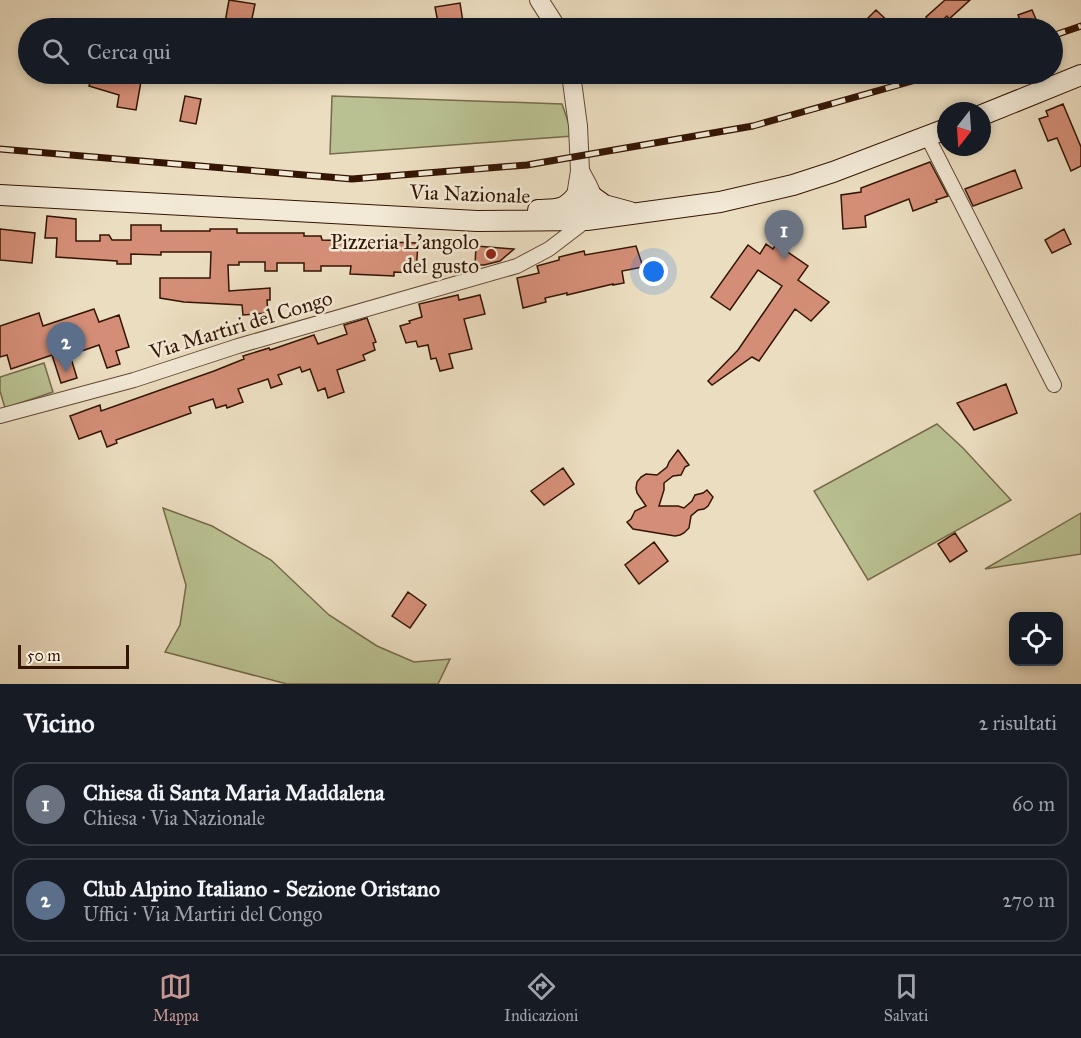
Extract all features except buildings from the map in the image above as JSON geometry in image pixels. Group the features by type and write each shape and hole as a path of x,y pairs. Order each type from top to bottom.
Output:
{"main road":[{"path":"1063,82 1081,75"},
{"path":"991,111 1059,84"},
{"name":"Via Nazionale","path":"0,195 477,221 587,220 720,202 793,185 937,132"},
{"path":"477,221 518,210 555,209 584,197 638,214"}],"street":[{"path":"539,0 551,18"},
{"path":"572,84 584,197 593,211 587,220"},
{"path":"927,136 1054,385"},
{"name":"Via Martiri del Congo","path":"0,416 134,380 238,346 517,266 549,249 587,220"}],"green space":[{"path":"332,96 562,104 573,136 330,154"},
{"path":"44,363 53,392 5,408 0,391 0,377"},
{"path":"937,424 963,448 1011,500 868,580 814,491"},
{"path":"163,508 212,526 271,560 329,615 377,646 414,662 450,659 438,684 287,684 165,652 180,625 186,585"},
{"path":"1081,513 1081,554 985,569"}],"railway":[{"path":"1063,32 1081,26"},
{"path":"0,149 352,179 527,165 753,126 902,84"}],"place":[{"name":"Pizzeria L'angolo del gusto","path":"491,254"},
{"name":"Chiesa di Santa Maria Maddalena","path":"784,260"},
{"name":"Club Alpino Italiano - Sezione Oristano","path":"66,372"}]}
